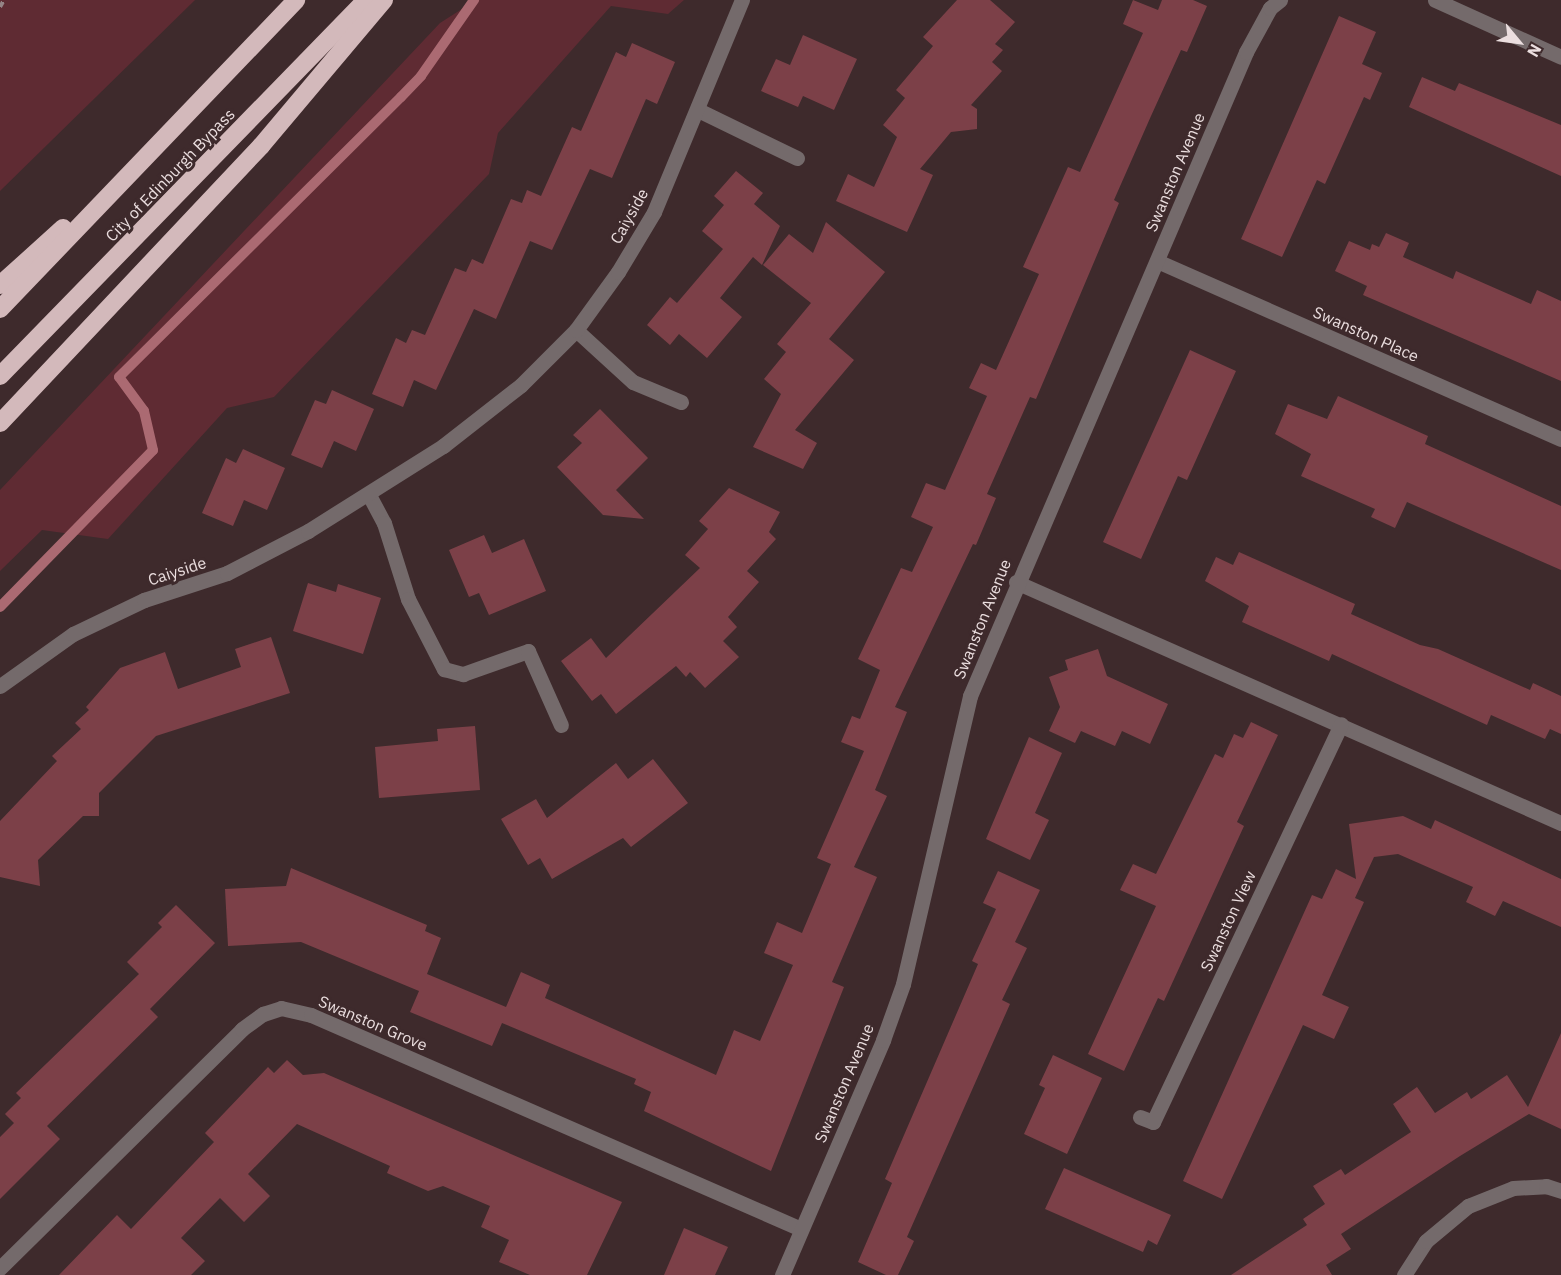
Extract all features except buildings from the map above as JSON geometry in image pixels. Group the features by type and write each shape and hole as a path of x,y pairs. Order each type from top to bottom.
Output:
{"highway":[{"name":"City of Edinburgh Bypass","path":"0,309 183,121 296,0"},
{"name":"City of Edinburgh Bypass","path":"0,376 366,0"},
{"path":"0,423 261,146 384,0"},
{"path":"0,285 183,121"}],"street":[{"name":"Caiyside","path":"0,686 73,634 144,600 227,573 369,495 443,446 521,385 576,330 654,212 742,0"},
{"name":"Swanston Avenue","path":"782,1275 883,1040 903,984 970,696 1016,582 1246,52 1270,8 1280,0"},
{"path":"1435,0 1561,57"},
{"path":"698,110 797,158"},
{"name":"Swanston Place","path":"1157,261 1561,439"},
{"path":"576,330 633,382 681,402"},
{"path":"369,495 384,523 408,599 444,669 463,674 528,651 561,724"},
{"path":"1016,582 1561,823"},
{"name":"Swanston View","path":"1140,1117 1153,1122 1341,724"},
{"name":"Swanston Grove","path":"0,1268 242,1029 263,1014 281,1008 311,1015 801,1229"},
{"path":"1404,1275 1426,1241 1468,1206 1513,1188 1546,1186 1561,1191"}],"path":[{"path":"0,7 4,0"}],"shaded area":[{"path":"0,0 195,0 0,191"},
{"path":"476,0 684,0 668,14 611,6 498,133 489,174 274,397 227,408 108,539 42,530 0,571 0,490 440,23"}],"waterway":[{"path":"0,607 153,450 144,411 119,377 421,76 474,0"}]}
